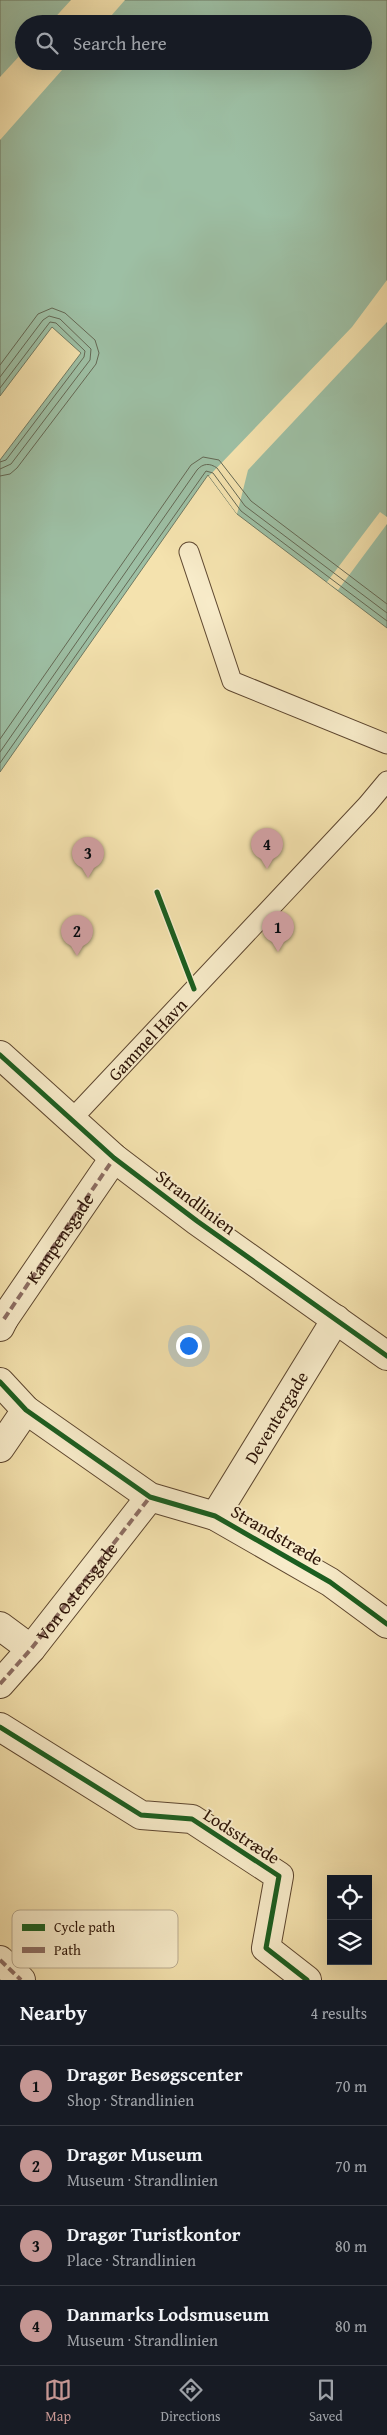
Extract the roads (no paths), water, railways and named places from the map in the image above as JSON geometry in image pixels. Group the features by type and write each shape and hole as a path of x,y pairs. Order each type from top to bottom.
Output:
{"street":[{"name":"Strandlinien","path":"0,1055 114,1158 197,1221 387,1356"},
{"name":"Kampensgade","path":"1,1321 114,1158"},
{"name":"Deventergade","path":"215,1516 336,1319"},
{"name":"Strandstræde","path":"0,1382 26,1410 150,1497 215,1516 330,1582 387,1624"},
{"path":"0,1448 26,1410"},
{"name":"Von Ostensgade","path":"0,1684 31,1649 150,1497"},
{"path":"0,1626 31,1649"},
{"name":"Lodsstræde","path":"0,1727 141,1815 192,1819 279,1876 266,1948 307,1980"},
{"path":"0,1960 21,1980"}],"lane":[{"path":"189,552 232,681 387,744"},
{"name":"Gammel Havn","path":"71,1120 367,805 387,781"}],"water":[{"path":"0,0 387,0 387,628 237,514 208,475 0,772 0,460 81,353 52,327 0,396"}],"place":[{"name":"Danmarks Lodsmuseum","path":"267,869"},
{"name":"Dragør Turistkontor","path":"88,878"},
{"name":"Dragør Besøgscenter","path":"278,952"},
{"name":"Dragør Museum","path":"77,956"}]}
